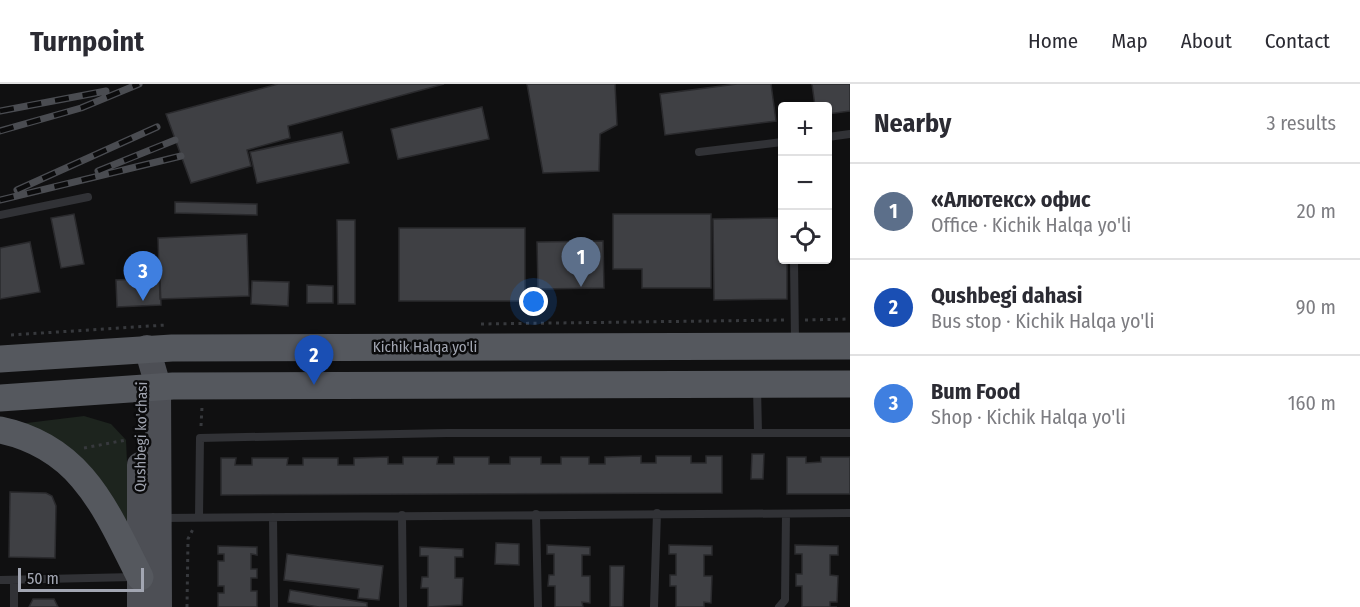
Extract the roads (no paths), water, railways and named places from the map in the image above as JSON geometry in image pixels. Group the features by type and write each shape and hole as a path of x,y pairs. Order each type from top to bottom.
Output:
{"highway":[{"name":"Kichik Halqa yo'li","path":"0,359 160,348 850,346"},
{"path":"157,386 160,348"},
{"path":"95,351 98,390"},
{"path":"0,398 157,386 850,384"},
{"path":"0,430 46,447 80,474 102,503 140,577"}],"main road":[{"name":"Qushbegi ko'chasi","path":"157,386 159,607"},
{"name":"Qushbegi ko'chasi","path":"140,607 140,577 157,386"}],"lane":[{"path":"832,136 850,134"},
{"path":"699,152 778,143"},
{"path":"0,215 88,197"},
{"path":"794,264 795,346"},
{"path":"757,384 758,433"},
{"path":"199,517 200,438 447,433 850,433"},
{"path":"654,607 657,513"},
{"path":"158,519 402,515 850,513"},
{"path":"536,514 538,607"},
{"path":"779,607 785,600 786,514"},
{"path":"402,515 403,607"},
{"path":"273,517 274,607"},
{"path":"0,580 140,577"},
{"path":"14,580 14,607"}],"railway":[{"path":"0,131 81,108 139,84"},
{"path":"0,111 106,91"},
{"path":"17,190 157,127"},
{"path":"98,171 175,140"},
{"path":"0,200 181,156"}],"place":[{"name":"«Алютекс» офис","path":"581,287"},
{"name":"Bum Food","path":"143,301"},
{"name":"Qushbegi dahasi","path":"314,385"}]}
